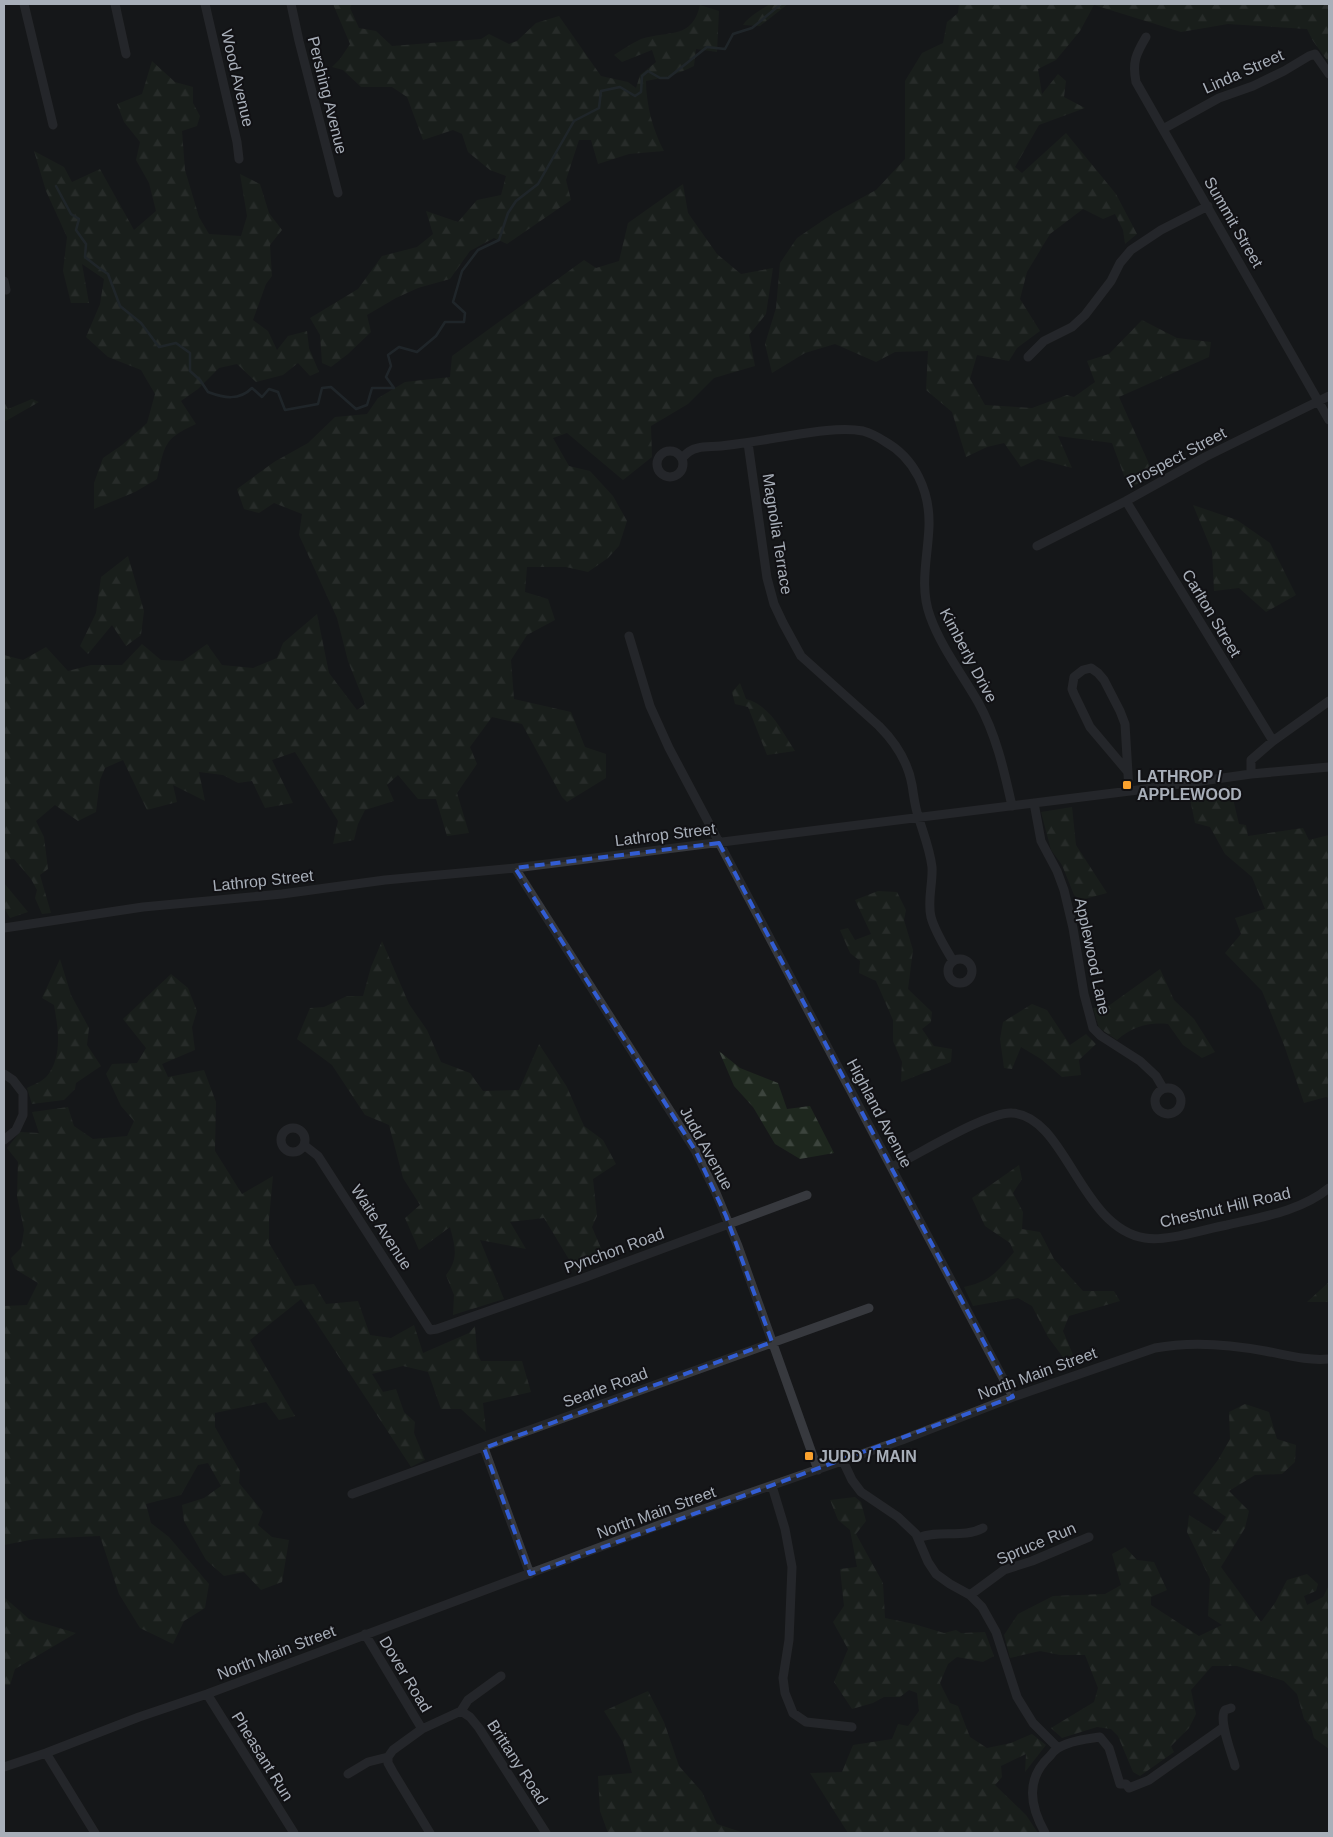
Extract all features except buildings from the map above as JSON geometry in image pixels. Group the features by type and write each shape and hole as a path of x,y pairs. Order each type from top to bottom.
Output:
{"street":[{"path":"24,4 53,125"},
{"path":"115,4 126,54"},
{"name":"Wood Avenue","path":"205,4 239,158"},
{"name":"Pershing Avenue","path":"291,4 338,193"},
{"name":"Summit Street","path":"1146,37 1134,60 1136,82 1329,420"},
{"name":"Linda Street","path":"1163,129 1219,98 1253,86 1315,54 1329,74"},
{"path":"1028,357 1044,341 1072,327 1085,315 1111,281 1120,263 1131,250 1161,230 1208,206"},
{"name":"Prospect Street","path":"1037,546 1205,458 1329,396"},
{"name":"Kimberly Drive","path":"682,458 688,451 698,448 748,443 818,431 865,431 896,448 915,469 924,487 929,509 923,587 925,604 936,631 978,703 993,733 1012,806"},
{"name":"Magnolia Terrace","path":"748,443 767,578 774,604 782,624 801,656 832,682 891,738 906,765 912,782 918,818 931,859 931,917 953,961"},
{"name":"Carlton Street","path":"1126,501 1273,741"},
{"name":"Highland Avenue","path":"629,636 658,726 1013,1397"},
{"path":"1128,772 1094,734 1074,694 1072,689 1074,677 1083,670 1094,669 1104,680 1125,724 1128,772 1128,790"},
{"path":"1251,774 1251,760 1273,741 1329,701"},
{"name":"Lathrop Street","path":"4,928 143,907 282,894 385,880 515,868 1251,774 1329,767"},
{"name":"Applewood Lane","path":"1034,803 1041,841 1057,871 1064,890 1073,928 1084,994 1093,1028 1101,1036 1140,1061 1156,1076 1163,1088"},
{"name":"Judd Avenue","path":"515,868 695,1150 729,1223 818,1470"},
{"path":"4,1074 13,1080 23,1093 24,1115 16,1130 4,1140"},
{"name":"Chestnut Hill Road","path":"892,1168 982,1120 999,1113 1013,1112 1039,1125 1055,1143 1097,1207 1110,1222 1121,1230 1147,1239 1164,1238 1250,1220 1306,1204 1329,1188"},
{"name":"Waite Avenue","path":"304,1145 318,1156 430,1330"},
{"name":"Pynchon Road","path":"430,1330 586,1277 807,1195"},
{"name":"Searle Road","path":"352,1494 869,1308"},
{"name":"North Main Street","path":"4,1767 207,1694 678,1518 844,1461 1126,1356 1174,1344 1234,1346 1296,1358 1329,1359"},
{"path":"484,1448 530,1574"},
{"path":"844,1461 850,1476 861,1492 898,1517 910,1528 918,1538 928,1562 936,1574 945,1582 970,1595 984,1610 994,1628 1010,1682 1019,1702 1033,1723 1058,1748"},
{"path":"772,1486 785,1529 792,1567 789,1640 783,1678 785,1693 793,1713 806,1722 852,1727"},
{"path":"918,1538 934,1534 972,1532 983,1528"},
{"name":"Spruce Run","path":"970,1595 1004,1570 1035,1560 1089,1537"},
{"name":"Dover Road","path":"365,1634 422,1729"},
{"path":"430,1833 388,1763 388,1757 393,1750 422,1729 461,1711 468,1700 501,1676"},
{"name":"Pheasant Run","path":"207,1694 294,1833"},
{"path":"1231,1708 1222,1713 1235,1766"},
{"name":"Brittany Road","path":"461,1711 479,1728 546,1833"},
{"path":"1045,1833 1038,1821 1032,1799 1032,1783 1041,1764 1058,1748 1082,1739 1100,1737 1110,1748 1120,1784 1126,1784 1130,1788 1149,1780 1224,1727"},
{"path":"46,1753 95,1833"},
{"path":"348,1774 368,1762 388,1757"}],"highlighted area":[{"path":"719,843 1013,1397 530,1574 484,1448 772,1342 726,1216 695,1150 515,868"}],"green space":[{"path":"333,4 352,4 350,8 359,28 376,31 392,46 481,39 489,34 509,44 517,41 536,23 559,16 601,76 628,82 636,88 640,75 656,62 652,50 622,62 614,55 641,39 685,29 696,16 700,5 719,11 717,52 696,49 694,66 671,75 646,81 651,117 664,151 629,154 598,164 591,140 579,140 566,180 571,200 507,244 494,238 470,251 450,279 418,288 367,315 371,332 331,367 322,363 320,335 310,318 358,289 382,256 417,247 433,234 426,211 458,222 477,200 501,195 506,176 490,170 468,152 462,134 453,130 423,140 407,97 392,87 361,87 343,70 332,67 350,44"},
{"path":"770,4 788,4 760,26 743,25 752,16"},
{"path":"959,4 1329,4 1329,63 1307,29 1228,24 1181,32 1094,5 1080,31 1056,60 1038,69 1042,94 1058,74 1066,81 1064,97 1085,108 1039,125 1015,167 1022,173 1066,133 1116,194 1137,234 1125,244 1123,230 1115,214 1103,219 1083,209 1050,234 1027,272 1020,299 1040,331 1017,348 1009,361 977,355 970,379 985,405 1032,408 1067,395 1074,397 1095,382 1087,361 1109,354 1142,320 1177,338 1211,342 1209,357 1119,397 1154,475 1129,489 1112,443 1058,436 1072,468 1038,459 1021,467 1004,443 987,447 966,457 952,412 926,390 928,351 895,352 876,362 835,344 805,353 772,373 765,344 776,308 780,263 797,238 834,213 876,190 905,159 905,81 922,53 943,43 947,22 958,13"},
{"path":"152,61 175,82 193,87 193,103 200,116 197,126 182,131 185,170 199,217 209,234 241,236 247,216 240,174 260,184 269,213 282,230 270,245 272,276 266,284 253,320 268,331 277,350 288,336 307,331 309,348 319,372 310,376 298,363 283,375 256,382 237,364 219,368 198,389 181,401 196,424 177,434 167,444 157,479 135,492 94,509 94,483 103,458 122,445 147,423 155,394 141,370 108,357 86,337 100,304 104,279 82,264 89,303 71,303 63,271 67,237 46,191 34,151 64,167 72,182 100,169 134,230 156,211 149,183 136,160 140,142 124,122 117,104 142,94"},
{"path":"683,184 688,213 717,254 741,274 773,268 766,314 749,335 755,366 714,378 688,404 651,426 652,457 623,480 567,433 553,438 569,466 590,471 613,496 627,521 619,546 608,558 588,572 566,567 527,567 525,592 548,599 555,620 527,635 511,660 514,699 571,712 585,747 606,754 606,778 567,802 562,797 522,724 492,717 470,747 477,764 457,793 469,833 447,836 436,799 418,799 398,775 387,785 394,801 365,810 358,824 354,840 333,844 338,821 295,752 272,760 293,803 265,808 252,781 238,783 223,775 199,772 205,801 173,785 177,802 147,810 123,760 105,768 100,780 96,812 78,821 55,805 36,821 44,837 48,869 40,875 51,913 42,914 35,898 37,890 31,879 14,859 4,860 4,655 23,660 46,647 68,671 91,665 122,665 142,644 161,660 183,661 207,644 222,665 253,668 277,658 283,643 317,614 329,673 357,710 365,704 348,661 337,618 299,535 302,514 274,503 259,513 244,509 237,489 274,462 308,443 335,417 367,414 378,398 405,382 450,377 452,356 584,260 596,268 619,261 628,223"},
{"path":"32,399 39,402 4,422 4,402 8,409"},
{"path":"1193,505 1237,520 1270,543 1296,595 1266,612 1239,588 1214,591 1212,551"},
{"path":"128,556 144,611 141,635 126,646 112,625 88,654 80,646 96,613 101,577"},
{"path":"740,683 746,699 754,702 769,713 795,751 767,755 748,707 735,704 732,692"},
{"path":"1230,786 1239,824 1246,825 1248,836 1303,828 1309,840 1329,835 1329,1098 1326,1097 1304,1103 1284,1045 1262,991 1225,953 1241,934 1235,918 1265,909 1252,877 1225,854 1210,827 1195,823 1189,794"},
{"path":"1072,807 1076,845 1107,893 1081,900 1074,895 1062,865 1051,850 1041,812"},
{"path":"4,883 28,912 10,918 4,908"},
{"path":"878,891 897,892 906,910 904,920 913,950 908,989 932,1012 931,1022 922,1029 934,1046 952,1049 951,1062 901,1082 902,1062 893,1041 893,1020 876,981 859,973 860,961 850,953 840,930 848,928 855,940 871,934 855,900"},
{"path":"382,941 409,1004 427,1030 441,1062 470,1073 483,1091 519,1090 539,1044 567,1087 584,1126 603,1140 616,1164 593,1179 597,1216 592,1227 606,1260 576,1271 544,1218 510,1222 526,1249 480,1240 504,1299 453,1315 454,1295 446,1275 453,1263 455,1252 450,1227 419,1250 405,1218 420,1205 403,1178 389,1125 365,1115 332,1065 297,1039 310,1008 324,1007 347,996 363,996 371,967"},
{"path":"60,959 71,995 89,1028 87,1045 101,1066 76,1083 75,1089 64,1100 32,1104 27,1088 47,1076 52,1068 57,1051 58,1032 54,1005 42,998"},
{"path":"1160,969 1174,1000 1194,1019 1215,1052 1202,1058 1183,1045 1168,1024 1141,1026 1117,1040 1099,1028 1093,1008 1107,1007"},
{"path":"171,974 188,988 197,1011 192,1027 195,1050 162,1064 168,1077 204,1070 216,1102 215,1151 242,1194 273,1176 269,1243 295,1286 314,1284 326,1304 358,1301 370,1335 391,1338 414,1325 423,1353 469,1333 475,1326 477,1353 481,1361 522,1361 531,1392 483,1403 486,1432 461,1409 441,1409 428,1372 403,1366 372,1374 383,1392 396,1389 404,1412 415,1422 414,1433 425,1460 411,1467 301,1299 250,1340 295,1416 279,1420 266,1402 215,1413 215,1427 240,1471 239,1483 263,1512 258,1525 272,1537 289,1540 282,1582 261,1590 244,1572 224,1576 206,1560 184,1521 182,1505 204,1498 221,1486 208,1463 198,1465 181,1495 146,1504 151,1523 169,1537 209,1584 205,1608 184,1621 173,1644 140,1628 119,1594 100,1536 35,1539 4,1545 4,1306 27,1305 38,1283 15,1269 11,1258 21,1248 24,1230 17,1196 18,1162 7,1148 20,1132 39,1133 32,1112 68,1107 74,1126 93,1139 127,1136 134,1121 121,1106 106,1074 112,1064 137,1063 146,1048 123,1019"},
{"path":"1032,1004 1047,1010 1070,1045 1086,1034 1096,1044 1079,1060 1081,1075 1062,1077 1041,1059 1021,1047 1012,1069 1004,1068 1000,1039 1003,1022"},
{"path":"719,1051 740,1068 778,1083 787,1109 810,1106 834,1153 800,1159 775,1144 753,1107 734,1086"},
{"path":"1019,1165 1022,1179 1013,1193 1023,1212 1022,1229 1040,1232 1054,1259 1083,1291 1114,1291 1120,1301 1069,1316 1063,1331 1077,1364 1071,1368 1048,1337 1032,1306 1018,1298 973,1306 964,1287 981,1282 993,1275 1014,1252 1010,1243 985,1226 972,1198"},
{"path":"1329,1282 1329,1302 1307,1302"},
{"path":"1245,1404 1269,1412 1277,1439 1296,1445 1295,1462 1282,1474 1255,1475 1229,1491 1249,1511 1245,1528 1221,1567 1261,1622 1275,1603 1287,1580 1307,1574 1318,1584 1316,1591 1304,1596 1307,1605 1323,1597 1329,1585 1329,1749 1314,1738 1311,1727 1304,1719 1297,1694 1284,1681 1237,1666 1212,1666 1191,1690 1196,1714 1189,1728 1171,1746 1174,1752 1140,1776 1133,1772 1118,1736 1111,1729 1097,1727 1062,1738 1051,1728 1094,1702 1098,1688 1085,1655 1060,1655 1040,1651 1010,1658 1004,1635 1018,1614 1053,1596 1105,1594 1121,1585 1112,1554 1125,1547 1137,1560 1154,1562 1167,1590 1151,1597 1151,1605 1199,1636 1222,1625 1208,1616 1210,1579 1187,1532 1189,1515 1216,1532 1226,1517 1193,1493 1218,1460 1230,1439 1229,1412"},
{"path":"855,1497 861,1502 866,1521 856,1534 883,1583 885,1618 944,1633 956,1630 961,1633 985,1632 994,1656 983,1662 957,1657 948,1664 940,1683 950,1703 958,1706 970,1737 987,1748 1011,1743 1032,1734 1046,1745 1025,1772 1026,1754 1001,1766 1002,1777 995,1785 1026,1815 1038,1833 848,1833 810,1773 842,1772 853,1745 892,1739 898,1724 908,1726 919,1711 917,1693 909,1690 900,1697 884,1697 873,1703 852,1709 834,1682 848,1649 833,1622 844,1606 840,1569 857,1567 850,1530 838,1520 830,1500"},
{"path":"4,1597 29,1619 76,1633 15,1669 10,1685 4,1685"},
{"path":"648,1691 664,1722 679,1766 702,1792 717,1824 744,1833 608,1833 600,1811 598,1776 632,1773 623,1742 604,1711"}],"waterway":[{"path":"56,186 71,214 79,219 76,230 86,244 85,257 108,274 120,306 141,323 159,347 176,343 190,353 190,371 200,380 208,392 220,396 237,397 252,388 262,397 269,389 278,392 285,410 318,404 322,388 331,387 356,409 367,405 372,388 394,388 386,377 391,366 388,355 399,347 417,352 436,336 445,322 464,322 465,313 453,302 462,271 478,250 499,240 508,213 516,201 538,184 574,121 599,108 601,91 620,87 635,96 641,92 642,76 648,71 660,78 668,78 707,47 725,49 733,34 752,28 781,4"}],"place":[{"name":"LATHROP / APPLEWOOD","path":"1127,785"},
{"name":"JUDD / MAIN","path":"809,1456"}]}
